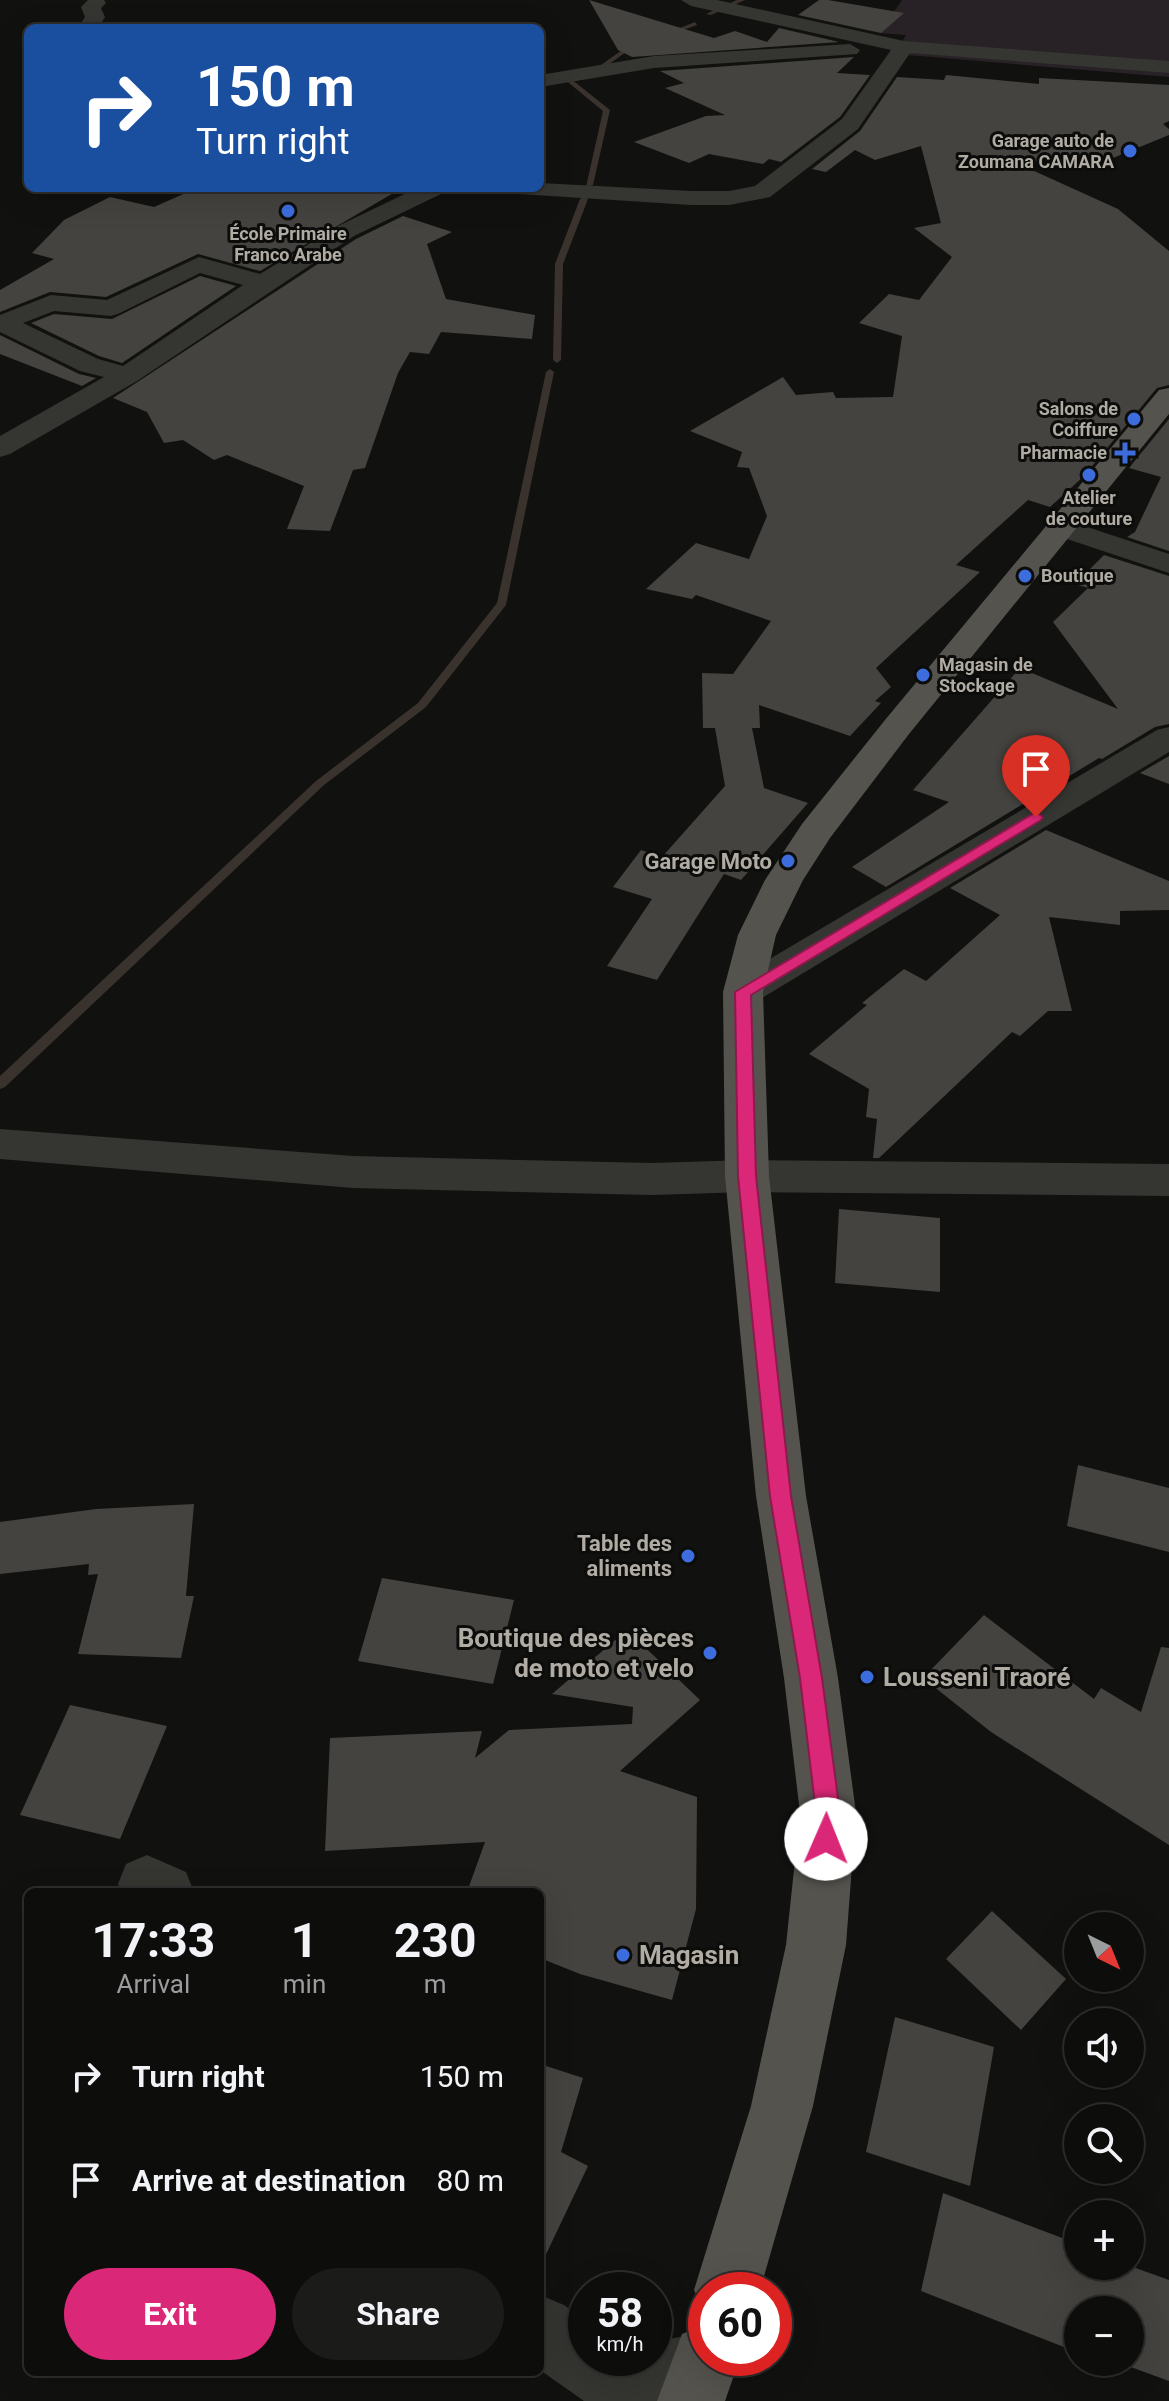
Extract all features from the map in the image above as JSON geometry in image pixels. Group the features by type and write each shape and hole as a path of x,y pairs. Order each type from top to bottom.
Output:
{"main road":[{"path":"732,2272 782,2106 810,1974 816,1945 828,1813 811,1678 781,1496 747,1176 743,992 757,935 784,880 815,832 1169,396"}],"street":[{"path":"691,0 904,47"},
{"path":"91,24 95,17 91,7 96,3"},
{"path":"544,190 691,198 729,198 762,192 850,124 904,47"},
{"path":"544,80 654,62 904,47 1169,67"},
{"path":"0,448 127,375 346,231 427,192"},
{"path":"127,375 89,365 2,323 51,303 111,308 199,264 212,270 240,274 262,284"},
{"path":"1060,527 1169,564"},
{"path":"743,992 1169,737"},
{"path":"0,1144 353,1172 652,1179 747,1176 1169,1180"},
{"path":"544,2332 618,2384 691,2376"}],"shaded area":[{"path":"902,0 1169,0 1169,77 895,54 906,35 879,33"}],"building":[{"path":"589,0 714,38 735,31 767,42 779,28 839,42 632,57 618,50"},
{"path":"819,0 904,13 881,33 798,15"},
{"path":"854,57 837,73 870,75 840,117 781,162 769,159 763,164 709,154 689,163 634,142 706,116 725,115 665,88 684,83 660,71"},
{"path":"946,75 1039,84 1039,78 1169,85 1169,121 1163,124 1169,129 1169,135 1091,167 1008,159 1118,209 1169,251 1169,385 1157,388 1083,477 1050,507 1028,500 956,565 980,572 876,668 891,687 875,701 881,703 850,736 759,705 760,728 752,728 764,788 808,803 741,880 724,874 657,980 607,966 652,899 613,887 641,850 662,857 725,786 715,728 703,728 702,673 733,674 771,621 696,595 692,599 646,589 696,543 749,559 767,516 749,468 737,467 742,452 690,431 783,377 796,395 833,392 836,398 893,397 902,336 859,323 889,294 919,300 952,257 914,228 941,223 921,146 875,160 855,150 826,172 812,169 860,131 897,77 944,80"},
{"path":"188,192 395,192 260,271 198,254 106,297 50,292 0,312 0,290 54,259 32,253 64,220 110,197 154,207"},
{"path":"403,216 452,232 427,244 446,299 535,315 532,339 441,332 429,354 410,352 398,373 365,468 353,470 330,531 287,529 304,486 227,455 214,460 183,440 164,443 147,412 113,398 356,239"},
{"path":"200,276 236,286 122,363 99,356 31,323 54,314 112,319"},
{"path":"0,335 79,374 96,378 82,386 0,354"},
{"path":"1169,419 1169,551 1127,537 1135,532 1161,477 1129,468"},
{"path":"1104,555 1169,576 1169,724 1155,727 1099,758 886,887 852,867 949,802 913,790 1020,668 1118,709 1053,622 1088,588 1075,584"},
{"path":"1169,756 1169,784 1140,773"},
{"path":"1046,830 1169,881 1169,910 1120,911 1120,925 1049,917 1072,1011 1048,1011 1020,1036 1012,1032 879,1158 873,1158 877,1119 866,1117 869,1089 809,1054 867,1005 862,1003 904,969 926,981 1000,915 950,888"},
{"path":"839,1209 940,1218 940,1292 835,1283"},
{"path":"1078,1465 1169,1488 1169,1552 1067,1526"},
{"path":"194,1504 186,1596 194,1596 181,1658 78,1654 98,1574 88,1575 89,1564 0,1574 0,1522 96,1509"},
{"path":"382,1578 514,1600 493,1684 358,1661"},
{"path":"984,1615 1094,1699 1101,1688 1141,1712 1161,1647 1169,1648 1169,1845 991,1732 923,1678"},
{"path":"627,1630 700,1700 620,1771 697,1797 696,1909 672,2000 580,1974 544,1960 544,1888 468,1888 485,1842 325,1851 330,1738 482,1731 475,1758 509,1730 632,1724 633,1707 552,1694"},
{"path":"70,1705 167,1726 120,1839 20,1815"},
{"path":"992,1911 1064,1977 1064,1981 1021,2030 946,1959"},
{"path":"895,2017 994,2047 970,2186 866,2152"},
{"path":"544,2065 583,2078 561,2152 588,2166 544,2259"},
{"path":"943,2193 1064,2239 1064,2280 1144,2280 1144,2271 1169,2280 1169,2381 1144,2372 1144,2296 1064,2296 1064,2347 921,2291"}],"waterway":[{"path":"709,14 742,0"},
{"path":"665,35 695,24"},
{"path":"589,185 607,110 566,78 596,71 638,45"},
{"path":"557,360 559,264 584,199"},
{"path":"0,1084 320,783 422,705 502,603 550,372"}],"place":[{"name":"Garage auto de Zoumana CAMARA","path":"1130,151"},
{"name":"École Primaire Franco Arabe","path":"288,211"},
{"name":"Salons de Coiffure","path":"1134,419"},
{"name":"Pharmacie","path":"1125,453"},
{"name":"Atelier de couture","path":"1089,475"},
{"name":"Boutique","path":"1025,576"},
{"name":"Magasin de Stockage","path":"923,675"},
{"name":"Garage Moto","path":"788,861"},
{"name":"Table des aliments","path":"688,1556"},
{"name":"Boutique des pièces de moto et velo","path":"710,1653"},
{"name":"Lousseni Traoré","path":"867,1677"},
{"name":"Magasin","path":"623,1955"}],"route":[{"path":"826,1839 828,1813 811,1678 781,1496 747,1176 743,992 1036,817"}]}
